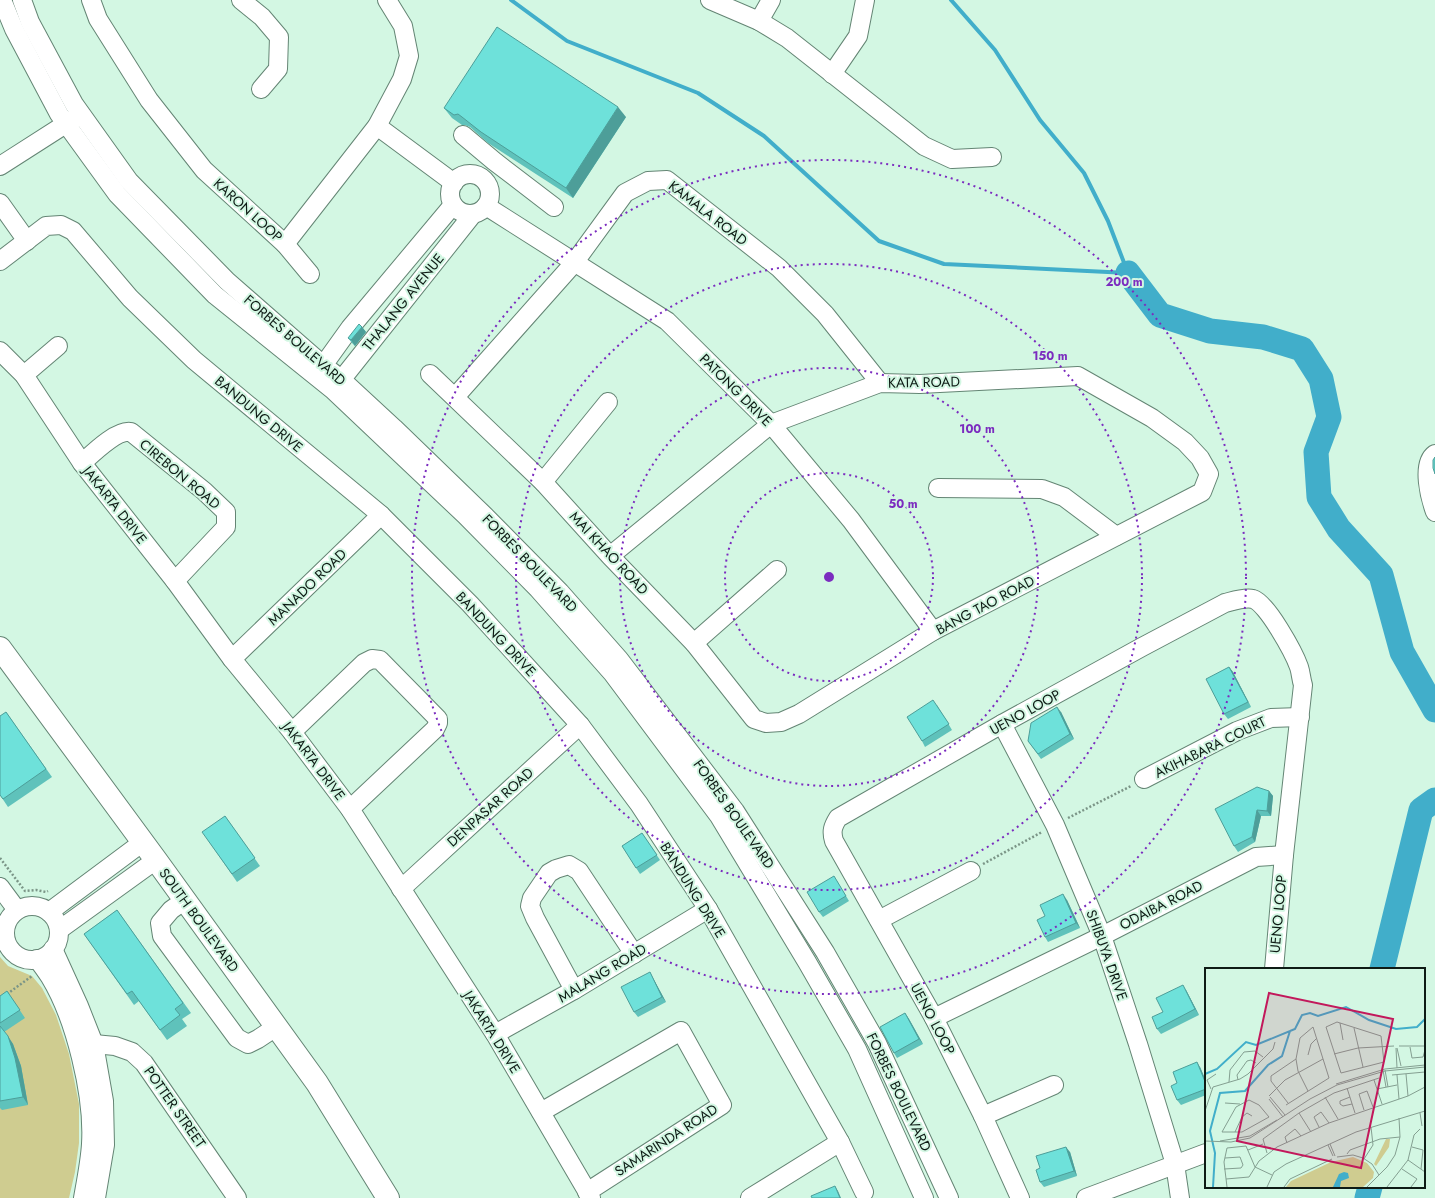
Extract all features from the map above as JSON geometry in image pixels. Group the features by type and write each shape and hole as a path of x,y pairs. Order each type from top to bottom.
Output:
{"main road":[{"name":"SOUTH BOULEVARD","path":"0,648 143,842 317,1083 383,1196"}],"street":[{"name":"FORBES BOULEVARD","path":"2,0 14,29 62,119 117,194 215,295 337,384 394,428 486,517 560,592 619,659 735,811 825,952 877,1043 949,1198"},
{"name":"FORBES BOULEVARD","path":"22,0 30,22 78,109 129,181 227,281 319,371"},
{"name":"KARON LOOP","path":"91,0 98,19 149,100 204,170 285,244 377,126 402,79 409,56 403,26 387,0"},
{"path":"241,0 262,17 279,37 278,69 261,89"},
{"path":"710,0 759,21 787,38 924,146 952,159 992,157"},
{"path":"759,21 771,0"},
{"path":"832,74 858,36 865,0"},
{"path":"0,151 62,119 78,109"},
{"path":"0,166 62,119"},
{"path":"377,126 454,182"},
{"path":"464,135 494,161 554,208"},
{"path":"482,179 494,161"},
{"path":"471,175 482,179 489,189 489,201 479,210 462,212 453,205 450,194 454,182 459,178 471,175"},
{"name":"KAMALA ROAD","path":"455,397 574,263 626,193 648,181 667,180 779,268 825,314 880,383"},
{"path":"0,203 27,241"},
{"name":"THALANG AVENUE","path":"319,371 350,328 453,205"},
{"name":"THALANG AVENUE","path":"337,384 479,210"},
{"name":"PATONG DRIVE","path":"479,210 574,263 667,320 771,424 851,520 933,631"},
{"name":"BANDUNG DRIVE","path":"0,260 46,226 61,225 73,231 130,298 194,360 381,515 470,604 580,725 639,804 708,909 840,1142 864,1192"},
{"path":"285,244 310,274"},
{"path":"24,375 58,346"},
{"name":"JAKARTA DRIVE","path":"0,350 24,375 82,463 175,581 232,659 292,732 350,809 495,1034 589,1195"},
{"name":"MAI KHAO ROAD","path":"430,374 543,482 610,556 694,643 754,719"},
{"name":"KATA ROAD","path":"610,556 771,424 880,383 920,384 1078,376 1152,418 1185,442 1200,458 1209,474"},
{"name":"FORBES BOULEVARD","path":"337,384 538,589 613,674 715,810 803,955 857,1049 924,1198"},
{"path":"543,482 608,402"},
{"name":"CIREBON ROAD","path":"82,463 101,446 116,436 123,432 131,432 204,491 226,512 226,527 175,581"},
{"path":"1435,454 1428,463 1428,474 1432,503 1435,512"},
{"name":"BANG TAO ROAD","path":"754,719 766,723 781,722 799,714 933,631 1202,492 1209,474"},
{"path":"938,488 1042,490 1064,497 1116,536"},
{"name":"MANADO ROAD","path":"232,659 381,515"},
{"path":"694,643 777,570"},
{"name":"UENO LOOP","path":"1020,1198 983,1116 934,1018 834,841 832,834 833,826 838,818 1002,724 1225,603 1238,599 1253,599 1263,607 1281,631 1299,668 1303,685 1284,855 1274,968"},
{"path":"292,732 364,663 372,659 380,660 438,719 435,730 350,809"},
{"name":"AKIHABARA COURT","path":"1144,779 1237,731 1271,718 1300,717"},
{"name":"SHIBUYA DRIVE","path":"1002,724 1055,825 1102,936 1138,1044 1175,1164 1180,1198"},
{"name":"DENPASAR ROAD","path":"401,889 580,725"},
{"path":"49,912 143,842"},
{"name":"ODAIBA ROAD","path":"934,1018 1102,936 1256,857 1284,855"},
{"path":"59,930 156,860"},
{"path":"574,990 530,906 532,898 549,873 569,865 579,871 634,954"},
{"path":"879,920 971,871"},
{"path":"0,888 17,910"},
{"path":"185,900 171,910 160,923 162,936 237,1038 248,1044 276,1027"},
{"path":"34,906 49,912 54,917 59,930 57,944 54,949 44,957 38,959 28,959 12,951 6,934 10,917 17,910 25,907 34,906"},
{"name":"MALANG ROAD","path":"495,1034 574,990 708,909"},
{"path":"54,949 94,1044 104,1101 105,1145 92,1197"},
{"path":"38,959 50,977 66,1011 79,1050 90,1102 92,1197"},
{"name":"SAMARINDA ROAD","path":"541,1112 681,1031 722,1105 589,1195"},
{"name":"POTTER STREET","path":"94,1044 115,1046 132,1052 144,1063 238,1198"},
{"path":"983,1116 1054,1085"},
{"path":"756,1196 840,1142"},
{"path":"1086,1198 1205,1153"}],"path":[{"path":"0,858 25,891 36,890 46,892 53,888"},
{"path":"6,994 32,976"}],"shaded area":[{"path":"0,957 8,966 32,976 42,988 56,1015 69,1054 79,1104 79,1143 75,1172 69,1198 0,1198"}],"building":[{"path":"497,27 618,107 566,188 481,132 458,114 454,115 444,108"},
{"path":"359,324 362,327 351,340 348,338"},
{"path":"1435,457 1435,474 1433,460"},
{"path":"1229,667 1248,702 1224,714 1206,679"},
{"path":"933,700 949,724 922,741 907,717"},
{"path":"1057,707 1070,734 1038,754 1028,741 1031,723"},
{"path":"6,712 46,769 3,799 0,795 0,716"},
{"path":"1257,787 1269,791 1267,811 1257,810 1252,837 1234,846 1215,809"},
{"path":"225,816 255,858 232,874 202,832"},
{"path":"642,833 657,855 636,868 622,846"},
{"path":"834,876 846,896 819,912 807,892"},
{"path":"1063,894 1076,923 1045,937 1037,920 1045,916 1040,905"},
{"path":"117,910 183,1003 175,1009 180,1015 160,1030 132,991 127,994 84,934"},
{"path":"650,972 662,997 634,1012 621,987"},
{"path":"1183,985 1195,1009 1157,1029 1152,1017 1163,1012 1156,998"},
{"path":"7,991 20,1010 0,1023 0,996"},
{"path":"905,1013 919,1039 894,1053 880,1027"},
{"path":"0,1026 8,1036 15,1058 23,1097 0,1101"},
{"path":"1197,1062 1205,1082 1205,1089 1177,1100 1171,1086 1177,1083 1173,1072"},
{"path":"1066,1147 1074,1171 1040,1182 1036,1170 1040,1168 1036,1156"},
{"path":"835,1186 840,1198 812,1198 811,1196"}],"waterway":[{"path":"511,0 567,41 698,93 764,136 879,241 944,264 1128,273 1108,221 1084,173 1040,120 995,50 951,0"},
{"path":"1128,273 1160,315 1210,331 1263,337 1302,349 1321,379 1329,417 1316,452 1319,497 1339,529 1381,575 1402,652 1435,710"},
{"path":"1382,968 1421,810 1435,800"},
{"path":"1367,1198 1370,1188"}]}
